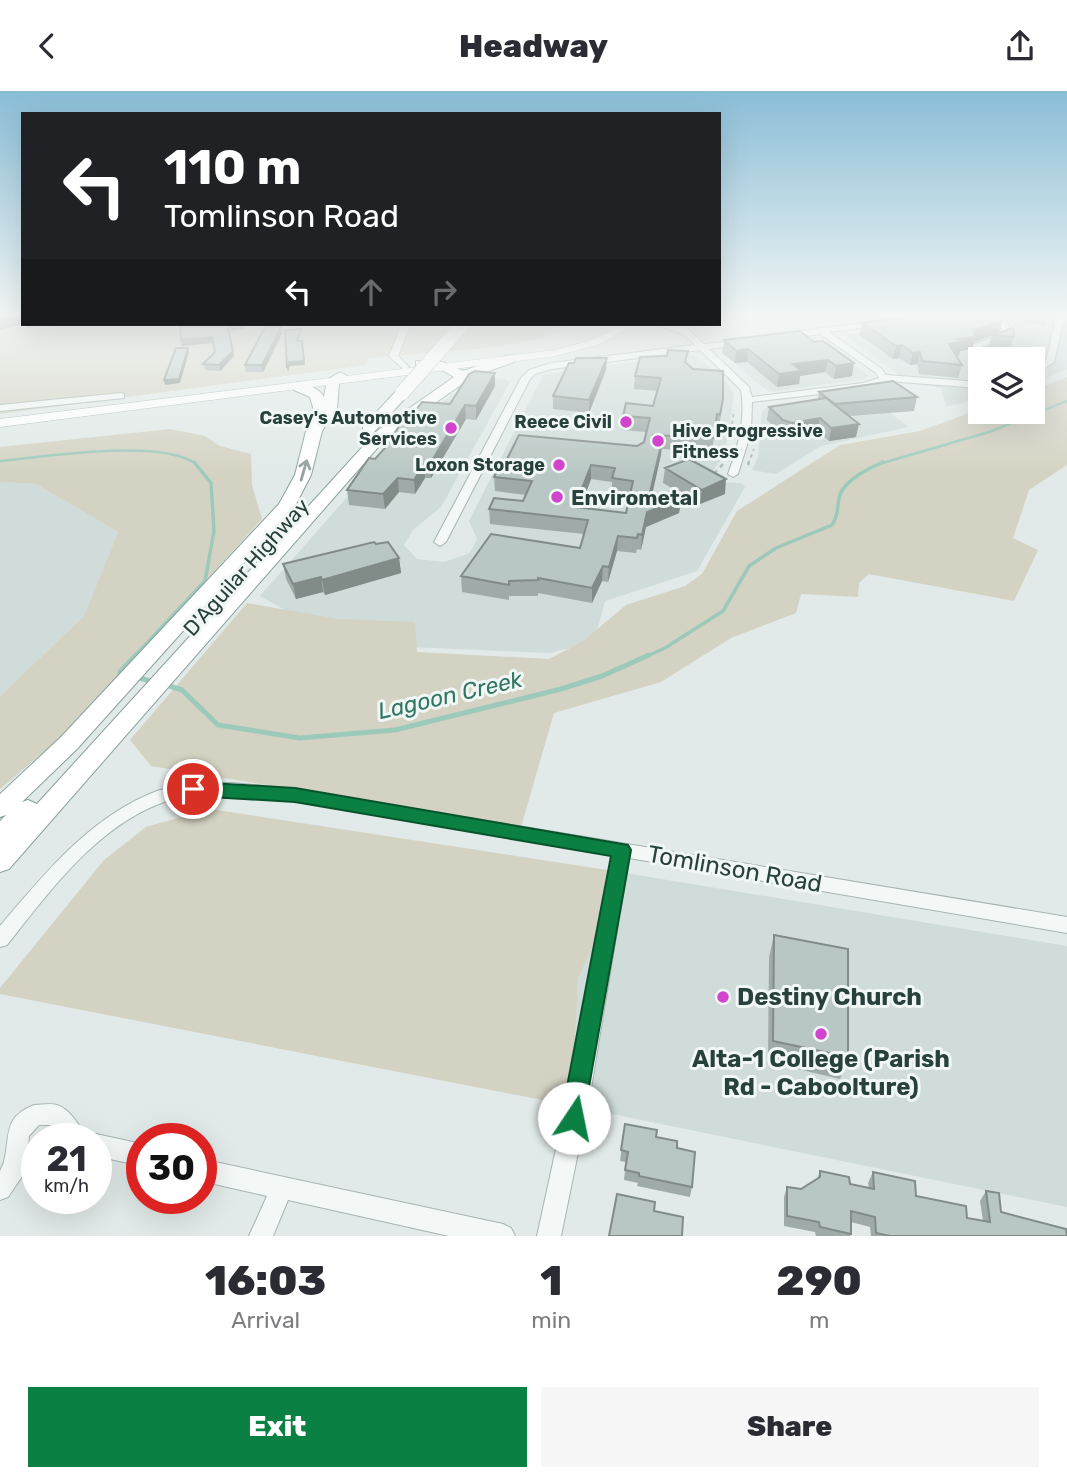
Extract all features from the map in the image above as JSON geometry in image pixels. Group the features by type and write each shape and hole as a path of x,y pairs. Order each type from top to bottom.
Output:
{"highway":[{"name":"D'Aguilar Highway","path":"281,528 424,368"},
{"path":"452,368 461,377"},
{"path":"0,844 28,809 281,528 382,434 461,377 479,368"},
{"path":"0,862 116,712 281,528 299,485 312,437 332,403 336,379"},
{"path":"299,387 316,395 323,418"},
{"path":"0,808 69,743 116,712"},
{"path":"0,836 28,809"}],"main road":[{"path":"150,403 299,387 396,368"},
{"path":"0,423 434,368"}],"street":[{"path":"440,542 526,378 532,372 543,368"},
{"path":"725,368 743,385 748,400 741,453 733,474"},
{"path":"871,368 884,378"},
{"path":"748,400 864,386 884,378 968,384"},
{"path":"0,408 121,396"},
{"name":"Tomlinson Road","path":"0,939 67,860 135,807 193,789 295,795 1067,925"},
{"path":"549,1236 579,1094 622,850"},
{"path":"26,1123 34,1115 55,1115 61,1123"},
{"path":"15,1167 18,1131 21,1128"},
{"path":"0,1189 15,1167 21,1164"},
{"path":"217,1174 503,1236"},
{"path":"261,1236 281,1189"}],"path":[{"path":"730,441 735,407"},
{"path":"733,474 750,463 755,444"},
{"path":"717,478 715,469 722,465 728,454"}],"shaded area":[{"path":"0,368 341,368 0,414"},
{"path":"589,368 711,368 729,385 734,394 725,453 711,474 720,482 741,483 745,487 697,571 605,601 594,642 549,653 409,647 287,611 260,596 416,419 472,382 501,378 510,382 441,507 413,530 404,545 417,559 444,562 470,553 477,539 469,521 543,375"},
{"path":"741,368 860,368 870,376 773,392 763,388"},
{"path":"890,368 968,368 968,401 946,407 941,388 910,383"},
{"path":"1045,368 1067,369 1045,379"},
{"path":"1067,377 1067,465 1029,490 1013,538 1038,550 1014,601 869,574 859,583 858,597 801,594 796,613 731,638 661,682 554,713 521,827 151,766 130,740 247,603 338,619 415,622 417,652 549,659 583,641 626,605 685,586 702,574 737,511 840,445 920,431 968,413 968,424 1045,424 1045,385"},
{"path":"863,393 909,427 821,446 776,474 752,470 758,457 762,413 766,408"},
{"path":"170,429 205,436 220,446 251,454 252,485 262,519 73,727 0,789 0,696 84,616 118,532 36,484 0,482 0,447"},
{"path":"0,482 36,484 118,532 84,616 0,696"},
{"path":"210,809 607,870 597,940 578,978 575,1046 563,1104 0,994 0,988 104,860 146,827"},
{"name":"Alta-1 College (Parish Rd - Caboolture)","path":"607,870 1067,946 1067,1207 563,1104 575,1046 578,978 597,940"}],"building":[{"path":"168,368 182,368 179,379 164,380"},
{"path":"566,368 603,368 589,400 553,396"},
{"path":"637,368 723,371 723,399 720,415 717,414 714,438 652,435 662,441 648,501 677,489 681,499 647,512 642,535 638,534 637,538 618,536 609,567 603,566 592,588 538,578 509,581 509,585 461,576 491,534 580,548 588,520 489,509 494,498 523,501 532,481 494,477 499,467 503,467 519,435 637,446 644,442 650,418 623,416 626,403 653,406 661,378 635,376","holes":["591,465 615,468 612,478 633,481 626,513 575,507"]},
{"path":"772,368 798,368 801,371 779,374"},
{"path":"475,371 495,373 476,406 465,405 430,464 424,464 414,480 398,478 383,494 347,490 369,458 375,459 401,423 406,423 422,402 450,404 469,374"},
{"path":"893,381 917,397 835,404 819,392"},
{"path":"826,398 859,424 831,428 820,418 792,423 783,420 769,407"},
{"path":"689,459 726,479 702,490 665,468"},
{"path":"374,542 388,542 399,558 322,580 321,577 293,584 283,564"},
{"path":"774,935 848,949 848,1057 773,1041"},
{"path":"625,1124 657,1130 656,1137 677,1141 677,1148 695,1152 692,1187 639,1176 639,1173 625,1170 628,1152 621,1150"},
{"path":"820,1171 849,1177 850,1184 874,1189 873,1172 915,1181 916,1196 966,1206 967,1218 990,1222 986,1191 999,1193 1001,1212 1066,1229 1067,1236 890,1236 876,1233 875,1217 851,1211 851,1234 820,1227 819,1222 787,1216 787,1187 801,1189 820,1177"},
{"path":"617,1194 655,1202 654,1211 683,1217 682,1236 609,1236"}],"waterway":[{"name":"Lagoon Creek","path":"879,464 989,432 1067,401"},
{"name":"Lagoon Creek","path":"0,461 72,453 130,451 179,456 195,464"},
{"name":"Lagoon Creek","path":"879,464 883,462"},
{"name":"Lagoon Creek","path":"134,657 205,581 214,531 211,483 195,464"},
{"name":"Lagoon Creek","path":"645,657 665,648 723,611 749,566 776,548 832,525 841,492 849,482 879,464"},
{"name":"Lagoon Creek","path":"127,674 120,672 136,655"},
{"name":"Lagoon Creek","path":"166,685 182,690 218,725 300,738 395,730 561,689 602,676 649,655"},
{"name":"Lagoon Creek","path":"136,677 154,682"}],"place":[{"name":"Reece Civil","path":"626,422"},
{"name":"Casey's Automotive Services","path":"451,428"},
{"name":"Hive Progressive Fitness","path":"658,441"},
{"name":"Loxon Storage","path":"559,465"},
{"name":"Envirometal","path":"557,497"},
{"name":"Destiny Church","path":"723,997"},
{"name":"Alta-1 College (Parish Rd - Caboolture)","path":"821,1034"}],"route":[{"path":"193,789 295,795 622,850 574,1118"}]}
